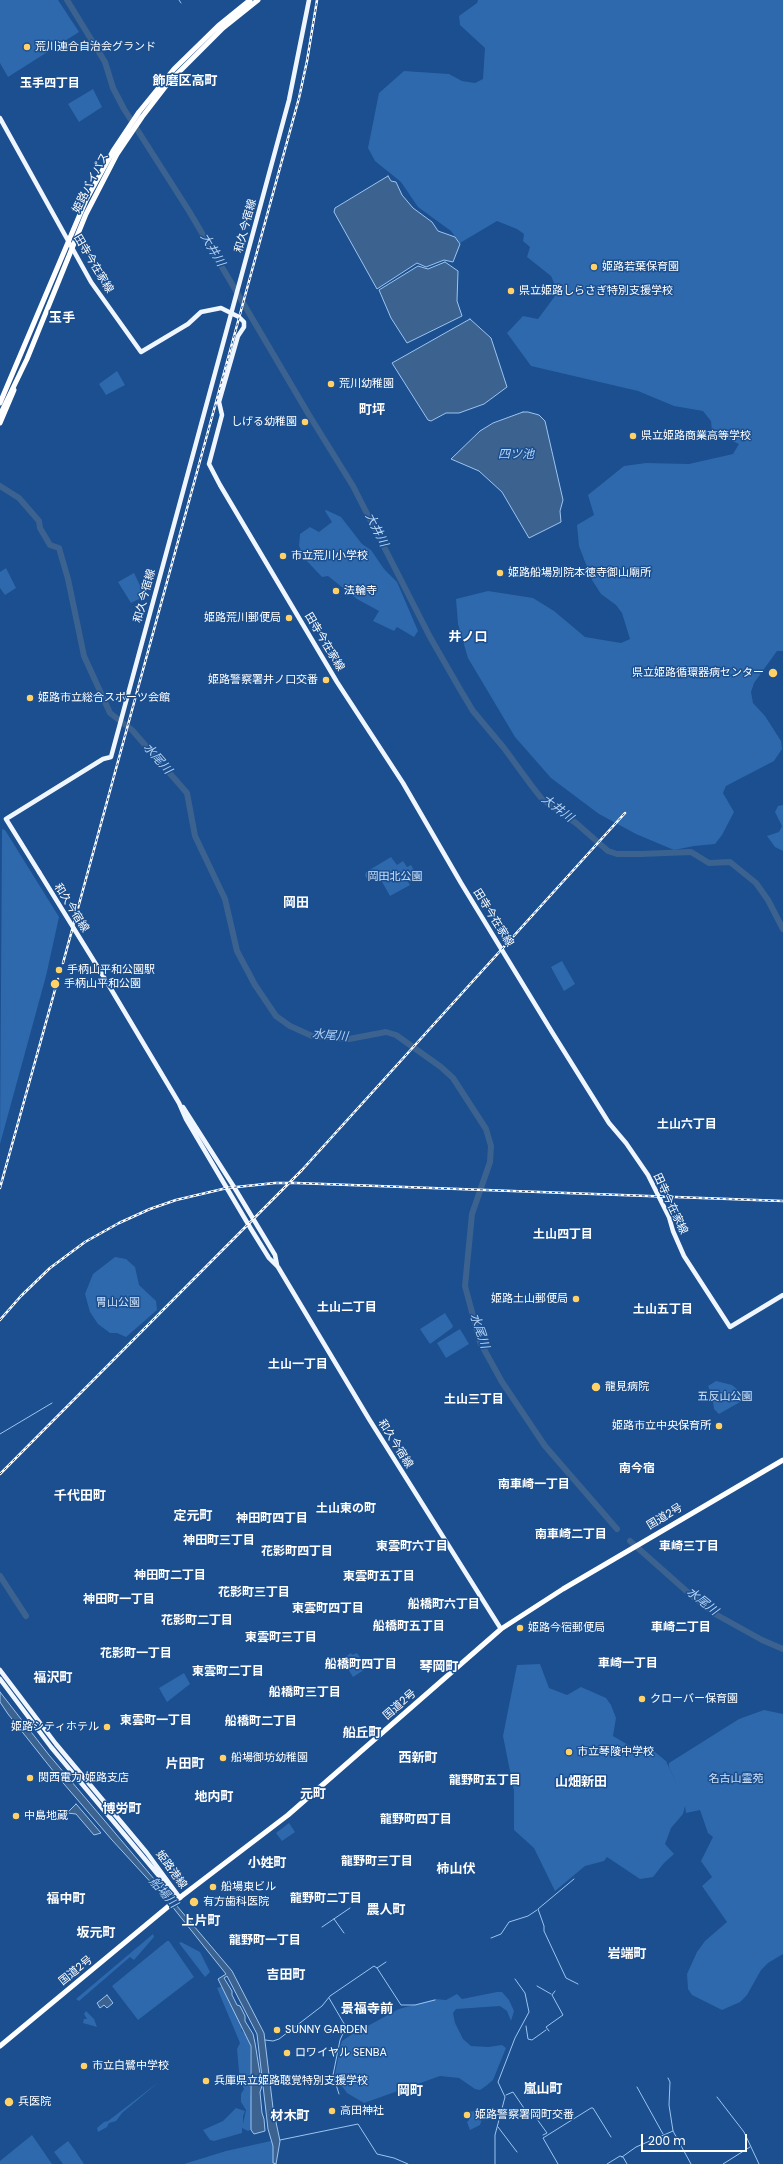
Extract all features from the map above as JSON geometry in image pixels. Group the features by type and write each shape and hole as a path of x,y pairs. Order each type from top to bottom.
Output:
{"highway":[{"name":"姫路バイパス","path":"0,403 16,377 86,200 113,151 139,112 174,69 218,26 250,0"},
{"name":"姫路バイパス","path":"0,415 86,214 117,154 142,117 178,72 223,28 258,0"},
{"path":"0,397 16,377"},
{"path":"0,423 10,403 16,377"},
{"name":"国道2号","path":"0,2046 178,1899 288,1815 501,1629 629,1550 783,1460"}],"main road":[{"name":"和久今宿線","path":"308,0 297,71 111,758 103,759 6,819 102,974 179,1103 186,1119 251,1229 269,1258 278,1267 369,1419 501,1629"},
{"name":"田寺今在家線","path":"0,118 91,282 141,352 188,324 201,312 221,308 239,317 245,324 238,336 219,402 222,415 209,464 337,682 403,783 460,884 609,1124 626,1143 648,1175 668,1217 684,1256 730,1327 783,1295"},
{"name":"姫路港線","path":"0,1670 56,1744 147,1853 178,1899"},
{"name":"姫路港線","path":"0,1679 54,1751 178,1899"}],"green space":[{"name":"荒川連合自治会グランド","path":"0,0 58,0 79,32 8,77 0,63"},
{"path":"478,0 783,0 783,651 777,651 754,683 751,692 753,703 765,716 781,741 782,749 774,761 726,786 723,793 734,812 722,835 715,844 674,850 636,834 599,814 551,778 515,737 468,658 458,624 456,599 488,591 533,598 554,611 585,637 621,643 630,639 622,613 616,605 601,594 592,580 579,546 577,525 594,515 588,495 624,466 646,463 689,464 733,454 739,444 712,432 711,421 703,411 674,406 638,391 531,366 507,333 523,316 538,319 558,292 551,276 527,257 530,247 523,241 524,234 517,229 497,221 460,243 451,231 418,207 401,182 375,161 368,148 379,93 404,71 449,74 462,81 475,83 483,79 485,48 460,25 459,16 477,3"},
{"path":"93,89 102,107 79,122 68,104"},
{"path":"117,371 125,385 106,395 99,384"},
{"path":"326,510 341,517 362,544 371,550 384,569 397,582 418,631 414,637 397,627 394,631 373,621 379,611 357,599 328,576 322,577 305,559 299,546 300,534 310,527 319,532 332,522 325,511"},
{"path":"6,568 16,588 5,595 0,588 0,572"},
{"path":"134,573 145,596 131,603 118,582"},
{"path":"783,805 783,851 775,847 767,836 779,832 782,826 775,812 778,806"},
{"name":"手柄山平和公園","path":"2,829 5,830 59,917 46,976 0,1144"},
{"name":"岡田北公園","path":"391,857 397,865 403,861 407,867 411,865 416,874 407,880 410,885 390,896 381,880 379,881 376,876 368,880 365,876 366,872"},
{"path":"562,961 575,984 564,991 551,967"},
{"name":"冑山公園","path":"115,1257 126,1259 135,1267 139,1285 156,1301 157,1310 126,1337 117,1333 110,1333 98,1324 90,1312 85,1294 93,1274"},
{"path":"445,1313 453,1326 430,1344 420,1329"},
{"path":"460,1329 469,1344 446,1358 437,1343"},
{"name":"五反山公園","path":"716,1381 732,1385 745,1396 739,1399 740,1402 719,1414 714,1409 712,1395 708,1386"},
{"path":"351,1653 352,1655 357,1653 367,1668 353,1677 342,1659"},
{"name":"名古山霊苑","path":"540,1664 549,1688 567,1695 581,1687 606,1698 611,1705 616,1718 613,1736 642,1753 655,1752 666,1761 677,1785 669,1767 669,1763 739,1719 764,1710 783,1714 783,1954 768,1963 761,1970 747,1995 740,2002 722,2010 692,1995 688,1989 687,1974 697,1952 705,1941 727,1922 702,1886 712,1877 701,1861 713,1837 708,1833 700,1810 686,1813 685,1806 683,1814 671,1828 665,1844 674,1854 664,1863 653,1877 640,1879 607,1857 604,1861 585,1866 555,1891 534,1848 514,1830 514,1791 503,1736 517,1665"},
{"path":"184,1673 190,1684 167,1702 159,1688"},
{"path":"289,1823 295,1832 282,1841 276,1833"},
{"path":"153,1934 154,1937 134,1960 130,1957 79,2001 76,1999"},
{"path":"167,1941 169,1941 194,1977 138,2020 112,1986"},
{"path":"181,1942 200,1952 210,1972 205,1977 179,1943"},
{"path":"224,1986 242,2027 241,2030 250,2039 250,2088 253,2117 256,2126 248,2131 242,2128 242,2133 214,2141 210,2140 203,2130 223,2121 236,2108 245,2111 243,2116 243,2124 246,2110 241,2102 241,2094 244,2089 239,2071 237,2049 240,2043 217,1988"},
{"path":"502,1992 509,2000 514,2011 511,2021 507,2011 500,2006 456,2009 453,2013 455,2023 463,2039 471,2046 488,2047 502,2045 506,2048 493,2080 480,2090 475,2089 459,2078 440,2076 364,2103 347,2093 339,2082 335,2074 340,2048 342,2041 351,2035 399,2009 435,1999 446,2000 457,1994 462,1999"},
{"path":"86,2011 94,2019 97,2027 83,2023 84,2019 87,2019 84,2014"},
{"path":"160,2081 122,2113 116,2121 109,2123 107,2127 98,2132 97,2128 104,2122 108,2121"},
{"path":"482,2110 484,2113 480,2125 470,2130 467,2122 469,2120 468,2112"},
{"path":"32,2135 52,2164 0,2164 0,2161"},
{"path":"68,2141 84,2164 63,2164 54,2152"},
{"path":"271,2141 274,2149 273,2164 184,2164 226,2151"}],"water":[{"path":"388,176 391,181 396,182 402,195 413,208 432,222 438,231 455,237 460,244 453,262 444,260 426,267 417,263 377,289 334,212 335,208"},
{"path":"445,262 458,271 457,301 462,316 407,343 391,318 379,290 418,266 428,269"},
{"path":"470,319 491,338 507,387 484,404 459,413 446,413 431,421 428,420 392,363"},
{"name":"四ツ池","path":"523,412 539,415 545,421 563,500 560,511 561,522 529,538 502,492 479,471 451,459 480,431 493,423"},
{"name":"船場川","path":"0,1692 49,1755 232,1971 264,2033 273,2108 280,2141 276,2164 273,2163 273,2146 268,2129 257,2034 227,1976 224,1978 232,1991 232,1995 237,2005 240,2006 245,2016 245,2021 253,2034 262,2086 260,2092 265,2131 254,2134 251,2130 251,2046 218,1979 226,1974 167,1900 112,1840 58,1777 8,1714 0,1702"},
{"path":"76,1804 101,1833 94,1835 76,1814 67,1813"},
{"path":"107,1995 113,2003 107,2008 104,2005 100,2008 97,2003"}],"waterway":[{"name":"大井川","path":"67,0 105,62 113,88 124,109 189,211 309,415 353,486 430,637 473,711 504,748 542,799 576,823 608,851 617,854 691,852 709,863 730,862 756,883 768,900 783,929"},
{"name":"水尾川","path":"0,486 19,498 39,521 40,528 50,545 59,548 68,579 84,656 110,713 132,730 187,793 195,836 225,899 237,951 255,985 276,1016 290,1026 312,1036 349,1039 386,1032 396,1035 441,1067 453,1078 486,1129 491,1146 490,1162 472,1214 465,1286 480,1342 502,1382 545,1446 617,1529"},
{"path":"0,1434 52,1403"},
{"name":"水尾川","path":"630,1541 692,1596 717,1615 762,1640 783,1649"},
{"path":"0,1576 26,1616"},
{"path":"574,1879 538,1909 544,1926 544,1931 566,1978 578,1984"},
{"path":"322,1927 350,1908"},
{"path":"491,1938 501,1934 509,1922 528,1916 537,1910"},
{"path":"334,1919 344,1933"},
{"path":"265,2040 273,2041 279,2039 322,2006 330,1996 374,1966 377,1968 386,1962"},
{"path":"377,1968 401,2005 415,2005 435,2000"},
{"path":"495,2164 495,2135 505,2097 498,2082 515,2038 529,2012 525,1993 515,1979"},
{"path":"537,1986 551,1994"},
{"path":"549,2031 546,2027 563,2015 552,1995 555,1991"},
{"path":"329,1998 346,2027 340,2040 333,2075 339,2094"},
{"path":"526,2026 528,2039 532,2040 546,2030"},
{"path":"668,2078 670,2082 669,2105 673,2131 691,2164"},
{"path":"637,2087 663,2134"},
{"path":"506,2095 513,2092 530,2117 534,2115 547,2133 543,2135"},
{"path":"717,2097 744,2132 759,2164"},
{"path":"558,2164 543,2138 591,2108 593,2108 611,2137"},
{"path":"280,2140 358,2124 377,2154 394,2158 408,2164"},
{"path":"498,2127 517,2152"},
{"path":"622,2157 636,2147 673,2131"},
{"path":"723,2164 750,2147"},
{"path":"607,2164 620,2156 623,2157 627,2164"}],"railway":[{"path":"63,963 299,98 317,0"},
{"path":"0,1474 302,1170 625,813"},
{"path":"0,1188 58,979"},
{"path":"0,1320 21,1296 50,1268 85,1242 119,1223 150,1209 176,1200 227,1188 275,1183 296,1183 783,1201"}],"place":[{"name":"荒川連合自治会グランド","path":"27,47"},
{"name":"姫路若葉保育園","path":"594,267"},
{"name":"県立姫路しらさぎ特別支援学校","path":"511,291"},
{"name":"荒川幼稚園","path":"331,384"},
{"name":"しげる幼稚園","path":"305,422"},
{"name":"県立姫路商業高等学校","path":"633,436"},
{"name":"市立荒川小学校","path":"283,556"},
{"name":"姫路船場別院本徳寺御山廟所","path":"500,573"},
{"name":"法輪寺","path":"336,591"},
{"name":"姫路荒川郵便局","path":"289,618"},
{"name":"県立姫路循環器病センター","path":"773,673"},
{"name":"姫路警察署井ノ口交番","path":"326,680"},
{"name":"姫路市立総合スポーツ会館","path":"30,698"},
{"name":"手柄山平和公園駅","path":"59,970"},
{"name":"手柄山平和公園","path":"55,984"},
{"name":"姫路土山郵便局","path":"576,1299"},
{"name":"龍見病院","path":"596,1387"},
{"name":"姫路市立中央保育所","path":"719,1426"},
{"name":"姫路今宿郵便局","path":"520,1628"},
{"name":"クローバー保育園","path":"642,1699"},
{"name":"姫路シティホテル","path":"107,1727"},
{"name":"市立琴陵中学校","path":"569,1752"},
{"name":"船場御坊幼稚園","path":"223,1758"},
{"name":"関西電力 姫路支店","path":"30,1778"},
{"name":"中島地蔵","path":"16,1816"},
{"name":"船場東ビル","path":"213,1887"},
{"name":"有方歯科医院","path":"194,1902"},
{"name":"SUNNY GARDEN","path":"277,2030"},
{"name":"ロワイヤル SENBA","path":"287,2053"},
{"name":"市立白鷺中学校","path":"84,2066"},
{"name":"兵庫県立姫路聴覚特別支援学校","path":"206,2081"},
{"name":"兵医院","path":"9,2102"},
{"name":"高田神社","path":"332,2111"},
{"name":"姫路警察署岡町交番","path":"467,2115"}],"district":[{"name":"飾磨区高町","path":"185,82"},
{"name":"玉手四丁目","path":"50,84"},
{"name":"玉手","path":"62,319"},
{"name":"町坪","path":"372,411"},
{"name":"井ノ口","path":"468,638"},
{"name":"岡田","path":"296,904"},
{"name":"土山六丁目","path":"687,1125"},
{"name":"土山四丁目","path":"563,1235"},
{"name":"土山二丁目","path":"347,1308"},
{"name":"土山五丁目","path":"663,1310"},
{"name":"土山一丁目","path":"298,1365"},
{"name":"土山三丁目","path":"474,1400"},
{"name":"南今宿","path":"637,1469"},
{"name":"南車崎一丁目","path":"534,1485"},
{"name":"千代田町","path":"80,1497"},
{"name":"土山東の町","path":"346,1509"},
{"name":"定元町","path":"193,1517"},
{"name":"神田町四丁目","path":"272,1519"},
{"name":"南車崎二丁目","path":"571,1535"},
{"name":"神田町三丁目","path":"219,1541"},
{"name":"東雲町六丁目","path":"412,1547"},
{"name":"車崎三丁目","path":"689,1547"},
{"name":"花影町四丁目","path":"297,1552"},
{"name":"神田町二丁目","path":"170,1576"},
{"name":"東雲町五丁目","path":"379,1577"},
{"name":"花影町三丁目","path":"254,1593"},
{"name":"神田町一丁目","path":"119,1600"},
{"name":"船橋町六丁目","path":"444,1605"},
{"name":"東雲町四丁目","path":"328,1609"},
{"name":"花影町二丁目","path":"197,1621"},
{"name":"船橋町五丁目","path":"409,1627"},
{"name":"車崎二丁目","path":"681,1628"},
{"name":"東雲町三丁目","path":"281,1638"},
{"name":"花影町一丁目","path":"136,1654"},
{"name":"車崎一丁目","path":"628,1664"},
{"name":"船橋町四丁目","path":"361,1665"},
{"name":"琴岡町","path":"439,1668"},
{"name":"東雲町二丁目","path":"228,1672"},
{"name":"福沢町","path":"53,1679"},
{"name":"船橋町三丁目","path":"305,1693"},
{"name":"東雲町一丁目","path":"156,1721"},
{"name":"船橋町二丁目","path":"261,1722"},
{"name":"船丘町","path":"362,1734"},
{"name":"西新町","path":"418,1759"},
{"name":"片田町","path":"185,1765"},
{"name":"龍野町五丁目","path":"485,1781"},
{"name":"山畑新田","path":"581,1783"},
{"name":"元町","path":"313,1795"},
{"name":"地内町","path":"214,1798"},
{"name":"博労町","path":"122,1810"},
{"name":"龍野町四丁目","path":"416,1820"},
{"name":"龍野町三丁目","path":"377,1862"},
{"name":"小姓町","path":"267,1864"},
{"name":"柿山伏","path":"456,1870"},
{"name":"龍野町二丁目","path":"326,1899"},
{"name":"福中町","path":"66,1900"},
{"name":"農人町","path":"386,1911"},
{"name":"上片町","path":"201,1922"},
{"name":"坂元町","path":"96,1934"},
{"name":"龍野町一丁目","path":"265,1941"},
{"name":"岩端町","path":"627,1955"},
{"name":"吉田町","path":"286,1976"},
{"name":"景福寺前","path":"367,2010"},
{"name":"嵐山町","path":"543,2090"},
{"name":"岡町","path":"410,2092"},
{"name":"材木町","path":"290,2117"}]}
